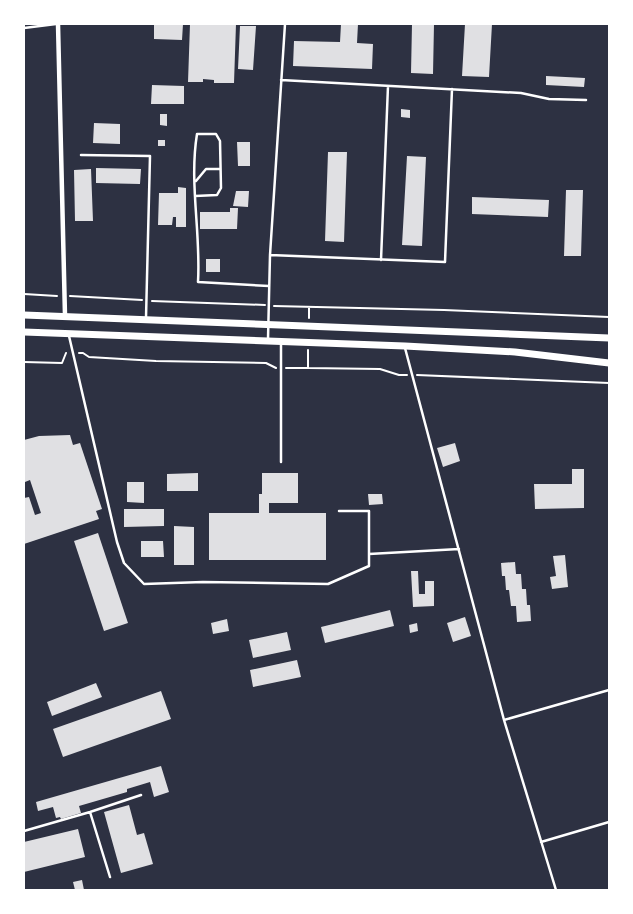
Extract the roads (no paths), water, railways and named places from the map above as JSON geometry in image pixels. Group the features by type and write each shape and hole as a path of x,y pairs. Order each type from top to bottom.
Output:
{"main road":[{"path":"24,315 609,338"},
{"path":"24,332 405,346 515,352 609,363"}],"street":[{"path":"57,24 65,316"}],"lane":[{"path":"24,28 57,24"},
{"path":"268,340 270,255 285,24"},
{"path":"281,80 521,93 549,99 586,100"},
{"path":"381,260 388,86"},
{"path":"270,255 446,262 452,89"},
{"path":"195,196 216,195 221,188 220,141 216,134 197,134 195,196 198,282 269,286"},
{"path":"81,155 150,156 146,320"},
{"path":"195,182 206,169 220,169"},
{"path":"68,333 117,542 124,563 144,584 202,582 328,584 369,566 369,511 339,511"},
{"path":"281,462 282,341"},
{"path":"405,346 504,720 556,890"},
{"path":"369,554 459,549"},
{"path":"504,720 609,690"},
{"path":"24,831 141,795"},
{"path":"90,812 110,877"},
{"path":"542,842 609,822"}]}
